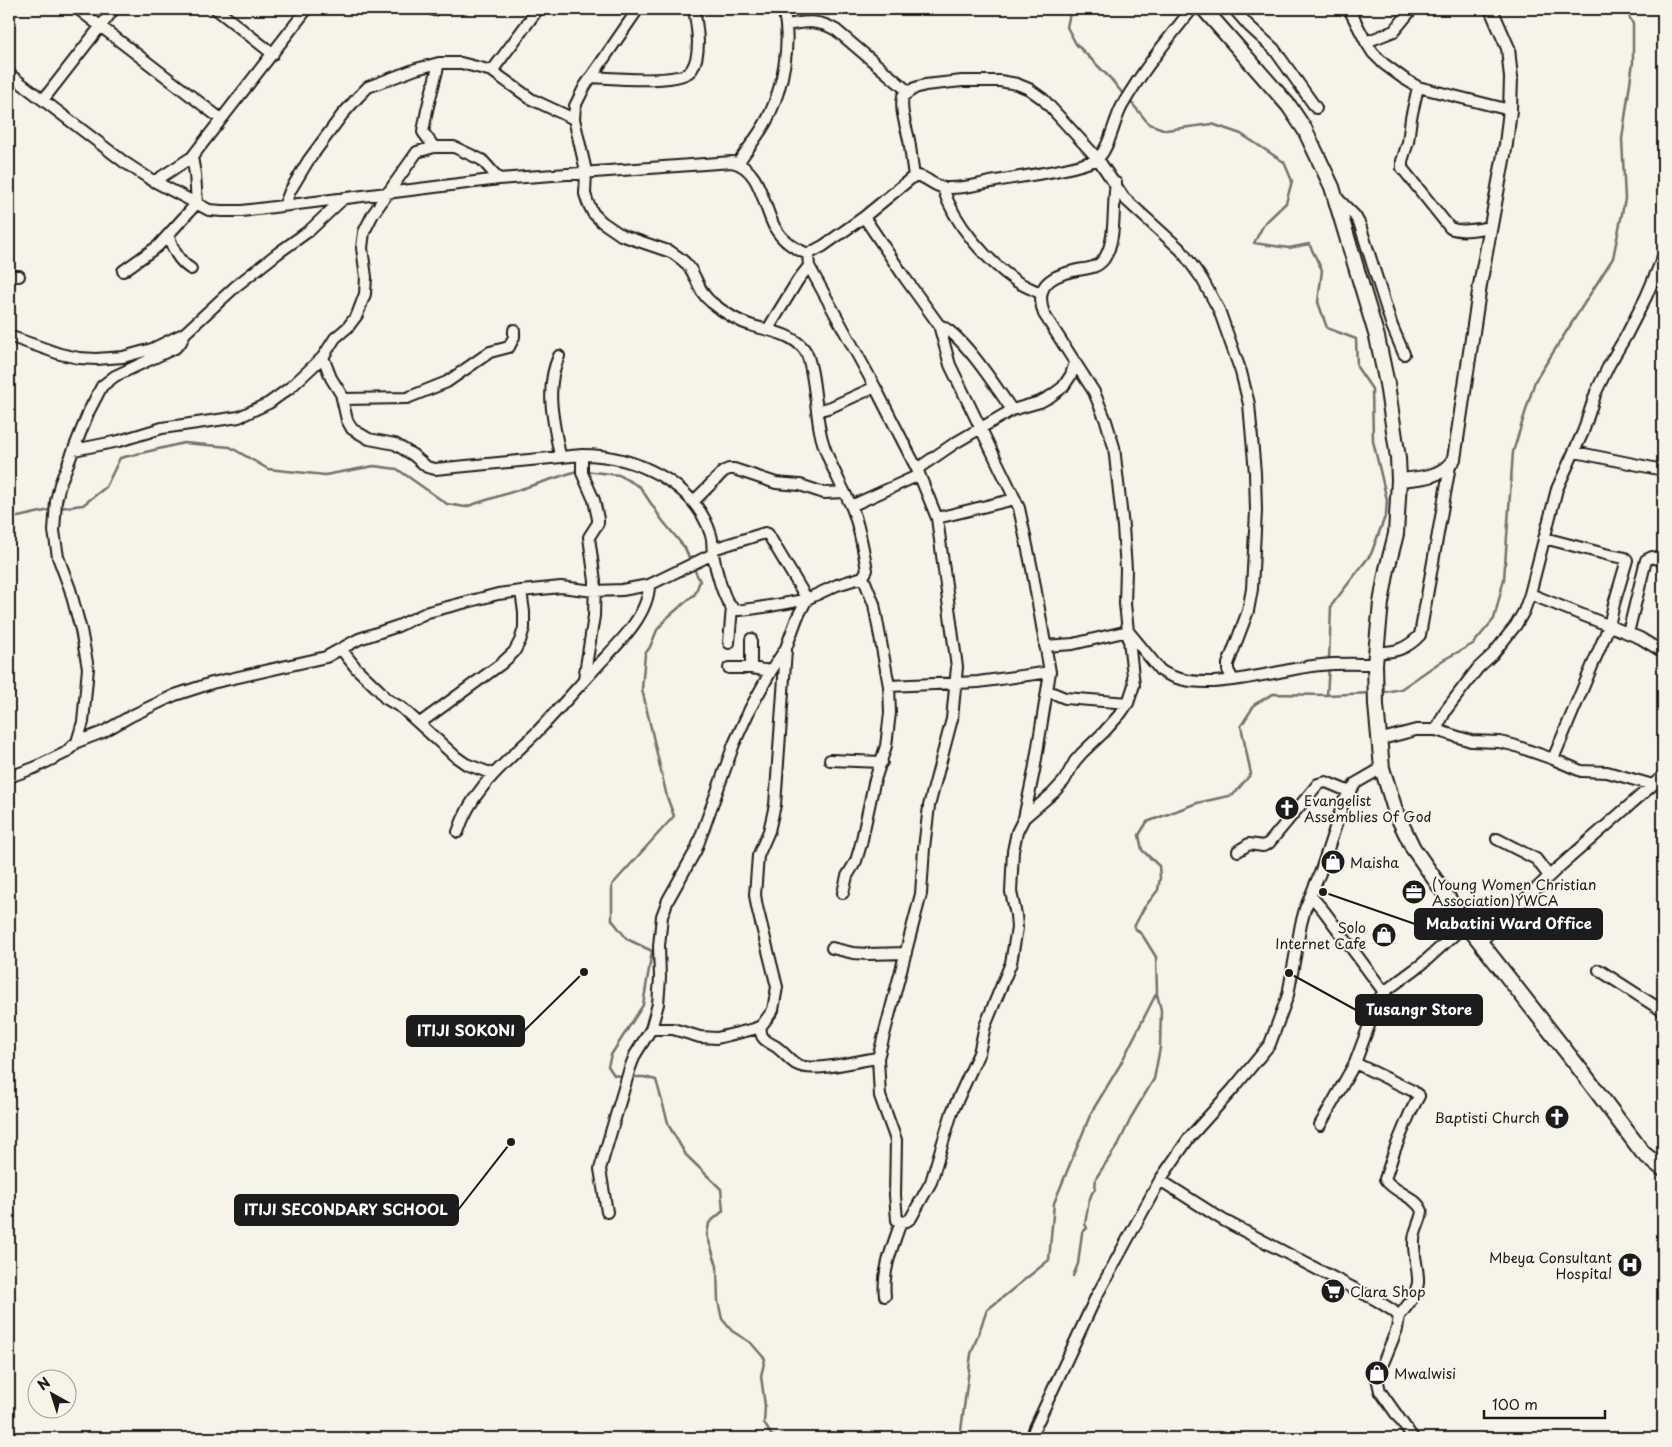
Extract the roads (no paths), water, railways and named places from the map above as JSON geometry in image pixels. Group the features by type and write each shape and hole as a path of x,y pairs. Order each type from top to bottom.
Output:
{"main road":[{"path":"1204,9 1289,106 1305,130 1324,167 1336,197 1377,337 1387,384 1398,458 1399,480 1396,534 1381,603 1375,658 1378,740 1382,768 1396,813 1413,848 1466,924 1644,1153 1662,1163"}],"street":[{"path":"78,9 221,119"},
{"path":"43,100 114,9"},
{"path":"216,9 273,54"},
{"path":"155,181 192,157 307,9"},
{"path":"492,71 538,9"},
{"path":"638,9 591,77 575,106 574,119 586,171 585,194 588,203 593,213 602,222 621,235 671,252 678,257 690,268 702,292 710,301 733,317 752,326 768,329 789,337 806,352 820,432 851,506 860,534 867,570 863,577 837,585 807,599 740,610 732,607"},
{"path":"591,77 628,79 684,76 692,70 697,58 694,9"},
{"path":"738,163 757,138 774,102 785,56 787,25 783,9"},
{"path":"808,254 823,246 864,217 914,176 921,176 934,185 943,188 960,188 1039,173 1098,159 1104,152 1121,109 1137,82 1161,47 1192,9"},
{"path":"1234,9 1274,49 1316,108"},
{"path":"1349,9 1373,53 1384,64 1418,87 1510,110"},
{"path":"1366,42 1394,31 1412,9"},
{"path":"1399,480 1440,473 1450,466 1454,460 1480,285 1506,144 1510,110 1511,78 1508,48 1491,9"},
{"path":"787,25 801,22 826,24 836,30 909,92"},
{"path":"434,147 423,132 426,110 439,63"},
{"path":"285,204 290,191 308,161 342,115 368,87 393,76 439,63 461,63 492,71 530,99 574,119"},
{"path":"9,74 124,162 209,210 222,212 266,208 285,204 499,179 586,171 709,165 732,162 745,167 753,177 774,227 781,236 792,246 808,254"},
{"path":"914,176 902,103 903,96 915,88 924,85 962,81 1000,81 1017,84 1029,89 1043,99 1098,159 1116,183 1124,198 1181,250 1202,279 1219,310 1242,372 1249,404 1252,436 1256,512 1251,596 1248,611 1228,664 1228,670 1234,680"},
{"path":"1418,87 1402,168 1450,228 1454,230 1490,228"},
{"path":"74,450 119,441 162,428 239,417 258,409 280,396 323,357 335,338 348,327 357,315 365,294 366,277 362,248 363,237 374,214 417,152 434,147 454,147 482,160 499,179"},
{"path":"123,271 148,254 197,203 192,157"},
{"path":"1024,818 1064,781 1078,757 1104,732 1128,703 1134,685 1134,669 1125,604 1126,569 1123,527 1114,447 1094,392 1044,314 1040,301 1040,293 1047,282 1072,271 1089,269 1099,264 1105,258 1111,244 1113,197 1116,183"},
{"path":"943,188 952,213 965,231 1002,270 1018,282 1040,293"},
{"path":"1336,197 1355,216 1360,225 1392,326 1404,354"},
{"path":"9,336 60,354 79,358 123,357 152,349 185,333 236,286 310,230 344,198"},
{"path":"808,254 809,266 875,387 918,472 937,518 957,667 952,719 929,806 921,894 878,1058 880,1096 896,1140 895,1195 897,1220 901,1222 911,1218 931,1182 952,1112 979,1053 985,1026 1011,963 1017,928 1011,892 1012,869 1017,832 1024,818 1034,771 1050,672 1032,569 1015,499 950,365 939,325 864,217"},
{"path":"168,235 172,247 181,261 191,269"},
{"path":"1436,730 1446,710 1478,668 1493,654 1516,625 1524,611 1557,489 1589,417 1596,392 1646,297 1663,257"},
{"path":"768,329 798,280 809,266"},
{"path":"939,325 952,332 976,360 1012,410"},
{"path":"343,399 382,397 400,399 416,395 447,382 490,352 509,347 514,337 514,330"},
{"path":"77,742 83,722 88,668 86,650 70,589 58,557 54,531 56,501 60,484 89,411 102,386 115,376 174,348 181,342 185,333"},
{"path":"559,356 552,374 550,406 560,456"},
{"path":"323,357 331,378 343,399 347,420 352,429 369,439 395,444 413,455 426,467 435,469 460,468 560,456 582,464 603,456 635,463 667,480 685,493 693,502 711,535 713,552 726,597 732,607 729,643"},
{"path":"851,506 918,472 948,447 1012,410 1040,402 1051,396 1063,387 1071,375 1075,362"},
{"path":"817,411 831,407 875,387"},
{"path":"1574,452 1663,470"},
{"path":"582,464 598,519 598,523 589,537 594,567 594,591 592,635 584,680"},
{"path":"1128,631 1149,658 1166,674 1189,682 1234,680 1320,665 1375,658 1398,651 1413,643 1420,635 1450,466"},
{"path":"693,502 729,469 734,469 776,484 800,485 824,493 844,492"},
{"path":"937,518 1015,499"},
{"path":"9,777 65,754 77,742 103,732 175,696 212,683 326,657 359,638 398,626 446,606 478,601 498,594 521,591 561,587 594,591 622,590 649,585 686,568 713,552 765,533 768,534 807,599"},
{"path":"1544,538 1627,558 1610,626 1552,759"},
{"path":"1628,633 1646,560 1652,557 1663,560"},
{"path":"843,893 858,854 874,783 886,746 890,714 889,686 874,604 863,577"},
{"path":"458,832 467,809 493,774 535,734 630,630 647,602 649,585"},
{"path":"420,723 501,664 514,652 524,628 521,591"},
{"path":"1530,594 1628,633 1663,652"},
{"path":"607,1212 600,1169 630,1068 635,1055 651,1028 660,994 659,946 662,916 668,900 696,850 734,744 750,709 786,648 797,618 807,599"},
{"path":"1045,646 1073,644 1128,631"},
{"path":"751,668 752,639"},
{"path":"786,648 775,805 769,831 758,856 755,882 757,907 777,987 774,1010 761,1026 760,1032 764,1040 802,1066 830,1066 878,1058"},
{"path":"342,649 356,668 380,691 384,698 402,708 466,764 493,774"},
{"path":"729,668 751,668 771,671"},
{"path":"889,686 978,682 1050,672"},
{"path":"1048,691 1065,698 1128,703"},
{"path":"1378,740 1416,730 1436,730 1471,741 1499,742 1552,759 1581,771 1606,772 1660,780"},
{"path":"830,760 882,762"},
{"path":"1032,1436 1096,1297 1160,1180 1189,1138 1270,1044 1288,995 1301,924 1344,801 1356,783 1382,768"},
{"path":"1480,942 1549,876 1660,780"},
{"path":"1238,851 1249,844 1263,846 1269,843 1318,784 1326,782 1350,792"},
{"path":"1497,839 1536,859 1549,876"},
{"path":"1310,896 1324,911 1384,992"},
{"path":"1320,1124 1355,1063 1379,998 1384,992 1422,964 1466,924"},
{"path":"832,948 853,953 906,953"},
{"path":"1599,970 1663,1011"},
{"path":"651,1028 673,1029 700,1037 717,1038 761,1026"},
{"path":"1355,1063 1413,1091 1418,1096 1395,1149 1385,1179 1421,1207 1422,1211 1415,1231 1414,1241 1418,1282 1410,1303 1399,1316 1391,1346 1377,1378 1380,1391 1413,1438"},
{"path":"1160,1180 1223,1220 1376,1300 1399,1316"},
{"path":"885,1296 885,1274 901,1222"}],"waterway":[{"path":"1071,9 1067,27 1076,44 1124,95"},
{"path":"1380,693 1401,689 1443,660 1473,644 1494,619 1504,579 1513,452 1535,381 1613,258 1625,199 1622,139 1633,62 1633,24 1625,9"},
{"path":"1130,101 1149,124 1166,130 1212,124 1241,134 1284,162 1292,181 1286,203 1264,224 1254,243 1289,248 1309,244 1322,270 1318,302 1327,328 1356,339 1357,367 1372,389 1373,441 1387,500 1386,514 1371,554 1331,606 1329,661"},
{"path":"59,508 83,505 106,487 120,458 184,443 230,447 268,469 325,475 374,466 397,469 447,504 465,507 580,470"},
{"path":"585,471 619,475 640,487 662,520 685,548 691,562"},
{"path":"9,519 54,509"},
{"path":"625,1077 614,1075 608,1066 611,1055 643,1005 652,951 627,939 612,920 612,885 674,816 667,797 642,689 645,654 657,630 668,617 695,594 700,581 693,567"},
{"path":"1327,695 1329,666"},
{"path":"960,1438 971,1354 987,1310 1049,1260 1054,1203 1091,1113 1120,1065 1157,992 1156,957 1143,936 1134,927 1144,908 1158,890 1159,866 1142,850 1139,835 1147,822 1197,803 1233,795 1251,774 1241,726 1255,704 1273,694 1327,695 1372,693"},
{"path":"1073,1276 1078,1264 1082,1233 1087,1228 1085,1224 1089,1201 1095,1189 1096,1178 1119,1143 1133,1114 1154,1079 1160,1048 1161,1010 1157,994"},
{"path":"631,1077 644,1077 656,1080 669,1126 686,1155 721,1189 723,1211 709,1223 707,1235 717,1266 718,1301 722,1319 732,1331 751,1343 765,1359 761,1376 765,1406 764,1423 772,1436 781,1438"}],"place":[{"name":"Evangelist Assemblies Of God","path":"1287,808"},
{"name":"Maisha","path":"1333,862"},
{"name":"Mabatini Ward Office","path":"1323,892"},
{"name":"(Young Women Christian Association)YWCA","path":"1414,892"},
{"name":"Solo Internet Cafe","path":"1384,935"},
{"name":"ITIJI SOKONI","path":"584,972"},
{"name":"Tusangr Store","path":"1289,973"},
{"name":"Baptisti Church","path":"1557,1117"},
{"name":"ITIJI SECONDARY SCHOOL","path":"511,1142"},
{"name":"Mbeya Consultant Hospital","path":"1630,1265"},
{"name":"Clara Shop","path":"1333,1291"},
{"name":"Mwalwisi","path":"1377,1373"}]}
